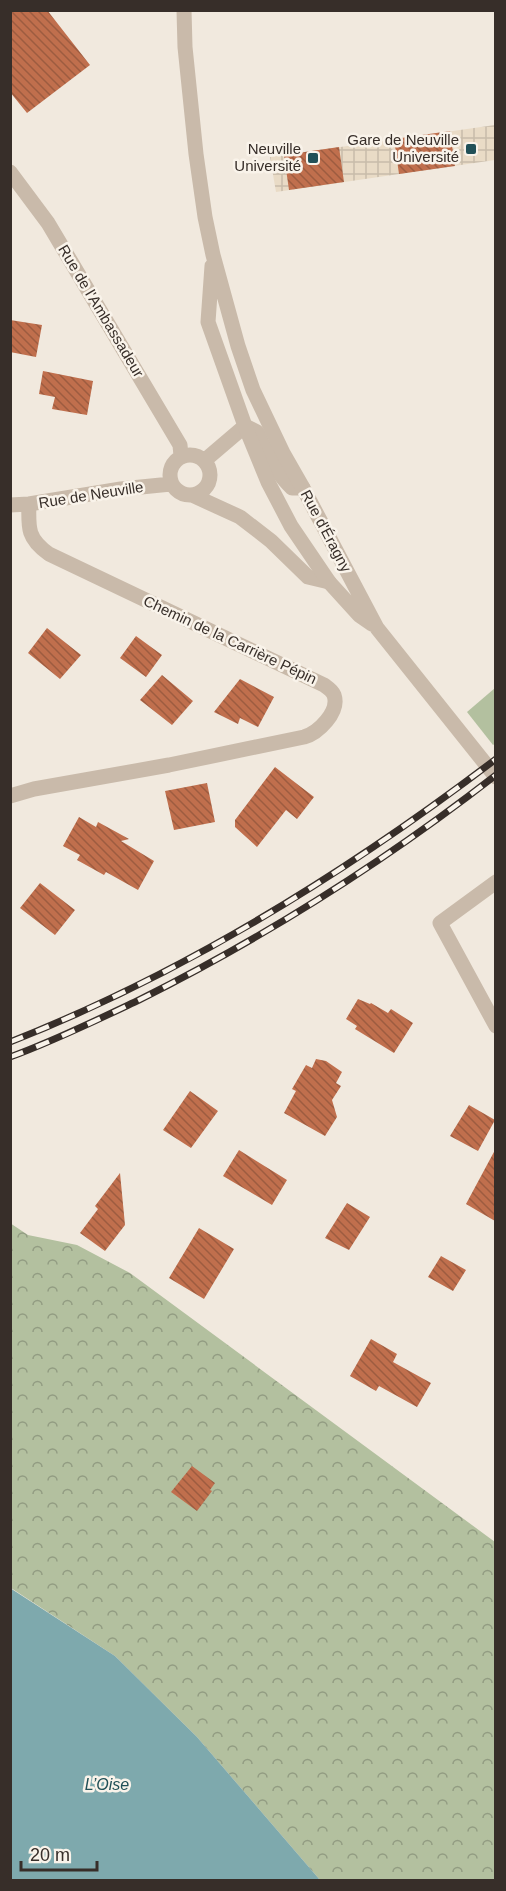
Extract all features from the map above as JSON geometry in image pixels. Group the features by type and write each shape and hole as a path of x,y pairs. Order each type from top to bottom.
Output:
{"street":[{"name":"Rue d'Éragny","path":"184,10 185,47 196,154 213,255 238,346 253,390 283,453 377,628 495,777"},
{"name":"Rue de l'Ambassadeur","path":"10,172 48,223 180,445 181,456"},
{"name":"Rue d'Éragny","path":"213,255 208,322 245,426 268,482 291,526 329,582"},
{"path":"204,461 245,426 257,432 284,481 292,488 303,488"},
{"path":"192,495 204,489 208,483 209,470 204,461 195,455 188,454 181,456 169,471 171,483 180,493 192,495 240,517 271,541 308,577 329,582 359,615 377,628"},
{"name":"Rue de Neuville","path":"10,505 171,483"},
{"name":"Chemin de la Carrière Pépin","path":"10,796 34,789 169,765 304,737 323,725 329,718 335,702 333,693 324,685 49,554 35,543 31,536 28,526 29,504"},
{"path":"495,882 440,923 495,1026"}],"green space":[{"path":"495,688 496,743 493,745 467,712"},
{"path":"10,1223 28,1235 77,1245 130,1273 495,1542 495,1880 320,1880 197,1737 115,1656 11,1588"}],"shaded area":[{"path":"495,125 495,160 276,192 270,157"}],"water":[{"name":"L’Oise","path":"10,1588 115,1656 197,1737 320,1880 11,1880"}],"building":[{"path":"10,10 47,10 90,65 27,113 10,92"},
{"path":"450,131 455,166 399,174 394,139"},
{"path":"339,147 344,182 289,190 284,155"},
{"path":"10,320 42,325 36,357 10,352"},
{"path":"43,371 93,381 87,415 52,409 55,397 39,394"},
{"path":"47,628 81,655 60,679 28,653"},
{"path":"136,636 162,655 146,677 120,658"},
{"path":"162,675 193,701 172,725 140,700"},
{"path":"240,679 274,697 258,727 240,718 238,724 214,712"},
{"path":"275,767 314,797 297,819 286,810 257,847 235,827 235,820"},
{"path":"207,783 215,822 174,830 165,791"},
{"path":"79,817 96,827 98,822 129,839 121,841 154,861 138,890 106,872 104,875 77,860 80,855 63,846"},
{"path":"40,883 75,910 55,935 20,908"},
{"path":"358,999 371,1003 388,1013 391,1009 413,1023 394,1053 355,1029 357,1026 346,1019"},
{"path":"316,1059 326,1061 342,1072 336,1083 341,1086 332,1100 337,1117 325,1136 284,1113 296,1091 292,1089 306,1065 312,1068"},
{"path":"190,1091 218,1111 191,1148 163,1130"},
{"path":"469,1105 495,1120 478,1151 450,1136"},
{"path":"239,1150 287,1180 272,1205 223,1176"},
{"path":"495,1150 495,1221 466,1204"},
{"path":"120,1173 125,1225 105,1251 80,1233 98,1209 95,1206"},
{"path":"347,1203 370,1217 349,1250 325,1238"},
{"path":"199,1228 234,1249 204,1299 169,1278"},
{"path":"441,1256 466,1270 453,1291 428,1277"},
{"path":"371,1339 397,1354 393,1362 431,1383 417,1407 379,1386 376,1391 350,1376"},
{"path":"192,1466 215,1483 210,1490 212,1491 197,1511 171,1492"}],"railway":[{"path":"10,1042 139,985 262,917 381,842 496,759"},
{"path":"10,1057 139,1000 278,924 411,838 496,775"}],"place":[{"name":"Gare de Neuville Université","path":"471,149"},
{"name":"Neuville Université","path":"313,158"}]}
